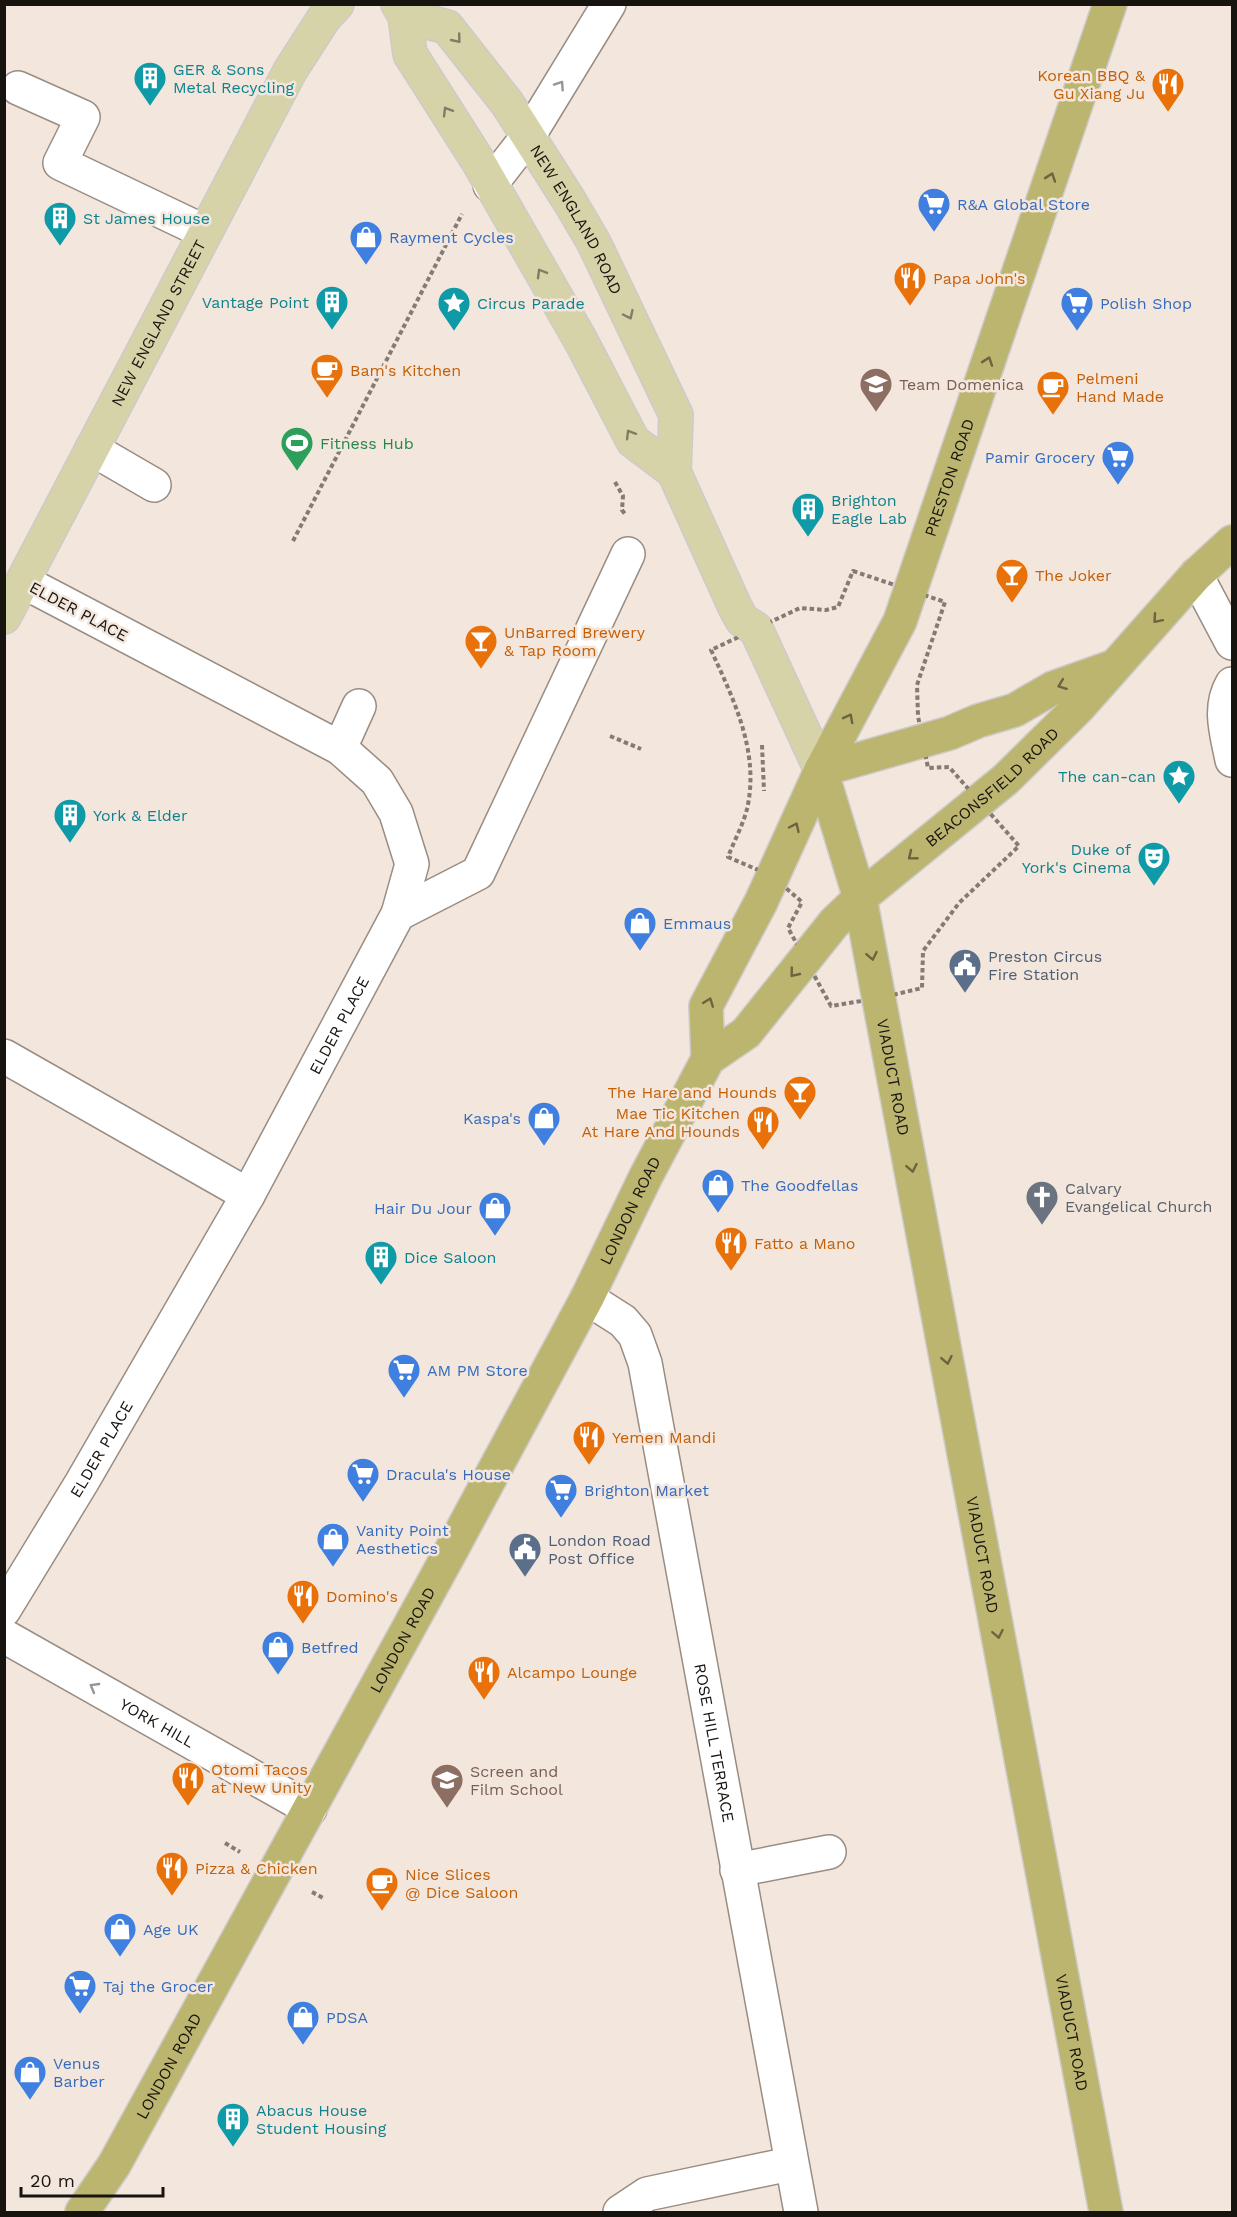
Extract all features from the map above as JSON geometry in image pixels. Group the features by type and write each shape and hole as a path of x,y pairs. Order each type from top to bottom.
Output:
{"highway":[{"name":"PRESTON ROAD","path":"821,770 900,621 1110,4"},
{"name":"BEACONSFIELD ROAD","path":"860,898 1006,779 1078,708 1196,575 1233,542"},
{"name":"BEACONSFIELD ROAD","path":"821,770 950,733 978,721 1015,710 1053,688 1117,665"},
{"path":"708,1059 705,1006 761,902 821,770"},
{"name":"VIADUCT ROAD","path":"821,770 860,898 1106,2212"},
{"name":"LONDON ROAD","path":"82,2212 114,2165 310,1809 587,1298 646,1176 708,1059 746,1033 834,923 860,898"}],"main road":[{"name":"NEW ENGLAND STREET","path":"4,617 290,71 324,18 337,4"},
{"name":"NEW ENGLAND ROAD","path":"402,10 447,27 507,103 529,135 594,243 676,416 674,472 735,607 742,620 756,629 821,770"},
{"name":"NEW ENGLAND ROAD","path":"402,10 410,54 439,97 581,341 633,441 674,472"}],"street":[{"path":"490,185 529,135 609,4"},
{"path":"18,88 83,117 60,163 205,232"},
{"path":"92,449 154,486"},
{"path":"398,914 478,873 628,554"},
{"path":"1196,575 1233,644"},
{"name":"ELDER PLACE","path":"4,1610 82,1482 248,1195 398,914 412,864 396,813 377,781 340,748 24,582"},
{"path":"1233,684 1224,706 1224,720 1233,760"},
{"path":"340,748 359,706"},
{"path":"4,1056 248,1195"},
{"name":"ROSE HILL TERRACE","path":"587,1298 623,1321 635,1335 645,1363 790,2164 801,2212"},
{"name":"YORK HILL","path":"4,1636 310,1809"},
{"path":"736,1870 829,1852"},
{"path":"620,2212 647,2194 790,2164"}],"path":[{"path":"293,541 465,208"},
{"path":"610,736 641,749"},
{"path":"761,737 766,814 789,840"}],"place":[{"name":"GER & Sons Metal Recycling","path":"150,107"},
{"name":"Korean BBQ & Gu Xiang Ju","path":"1168,113"},
{"name":"R&A Global Store","path":"934,233"},
{"name":"St James House","path":"60,247"},
{"name":"Rayment Cycles","path":"366,266"},
{"name":"Papa John's","path":"910,307"},
{"name":"Vantage Point","path":"332,331"},
{"name":"Circus Parade","path":"454,332"},
{"name":"Polish Shop","path":"1077,332"},
{"name":"Bam's Kitchen","path":"327,399"},
{"name":"Team Domenica","path":"876,413"},
{"name":"Pelmeni Hand Made","path":"1053,416"},
{"name":"Fitness Hub","path":"297,472"},
{"name":"Pamir Grocery","path":"1118,486"},
{"name":"Brighton Eagle Lab","path":"808,538"},
{"name":"The Joker","path":"1012,604"},
{"name":"UnBarred Brewery & Tap Room","path":"481,670"},
{"name":"The can-can","path":"1179,805"},
{"name":"York & Elder","path":"70,844"},
{"name":"Duke of York's Cinema","path":"1154,887"},
{"name":"Emmaus","path":"640,952"},
{"name":"Preston Circus Fire Station","path":"965,994"},
{"name":"The Hare and Hounds","path":"800,1121"},
{"name":"Kaspa's","path":"544,1147"},
{"name":"Mae Tic Kitchen At Hare And Hounds","path":"763,1151"},
{"name":"The Goodfellas","path":"718,1214"},
{"name":"Calvary Evangelical Church","path":"1042,1226"},
{"name":"Hair Du Jour","path":"495,1237"},
{"name":"Fatto a Mano","path":"731,1272"},
{"name":"Dice Saloon","path":"381,1286"},
{"name":"AM PM Store","path":"404,1399"},
{"name":"Yemen Mandi","path":"589,1466"},
{"name":"Dracula's House","path":"363,1503"},
{"name":"Brighton Market","path":"561,1519"},
{"name":"Vanity Point Aesthetics","path":"333,1568"},
{"name":"London Road Post Office","path":"525,1578"},
{"name":"Domino's","path":"303,1625"},
{"name":"Betfred","path":"278,1676"},
{"name":"Alcampo Lounge","path":"484,1701"},
{"name":"Otomi Tacos at New Unity","path":"188,1807"},
{"name":"Screen and Film School","path":"447,1809"},
{"name":"Pizza & Chicken","path":"172,1897"},
{"name":"Nice Slices @ Dice Saloon","path":"382,1912"},
{"name":"Age UK","path":"120,1958"},
{"name":"Taj the Grocer","path":"80,2015"},
{"name":"PDSA","path":"303,2046"},
{"name":"Venus Barber","path":"30,2101"},
{"name":"Abacus House Student Housing","path":"233,2148"}]}
